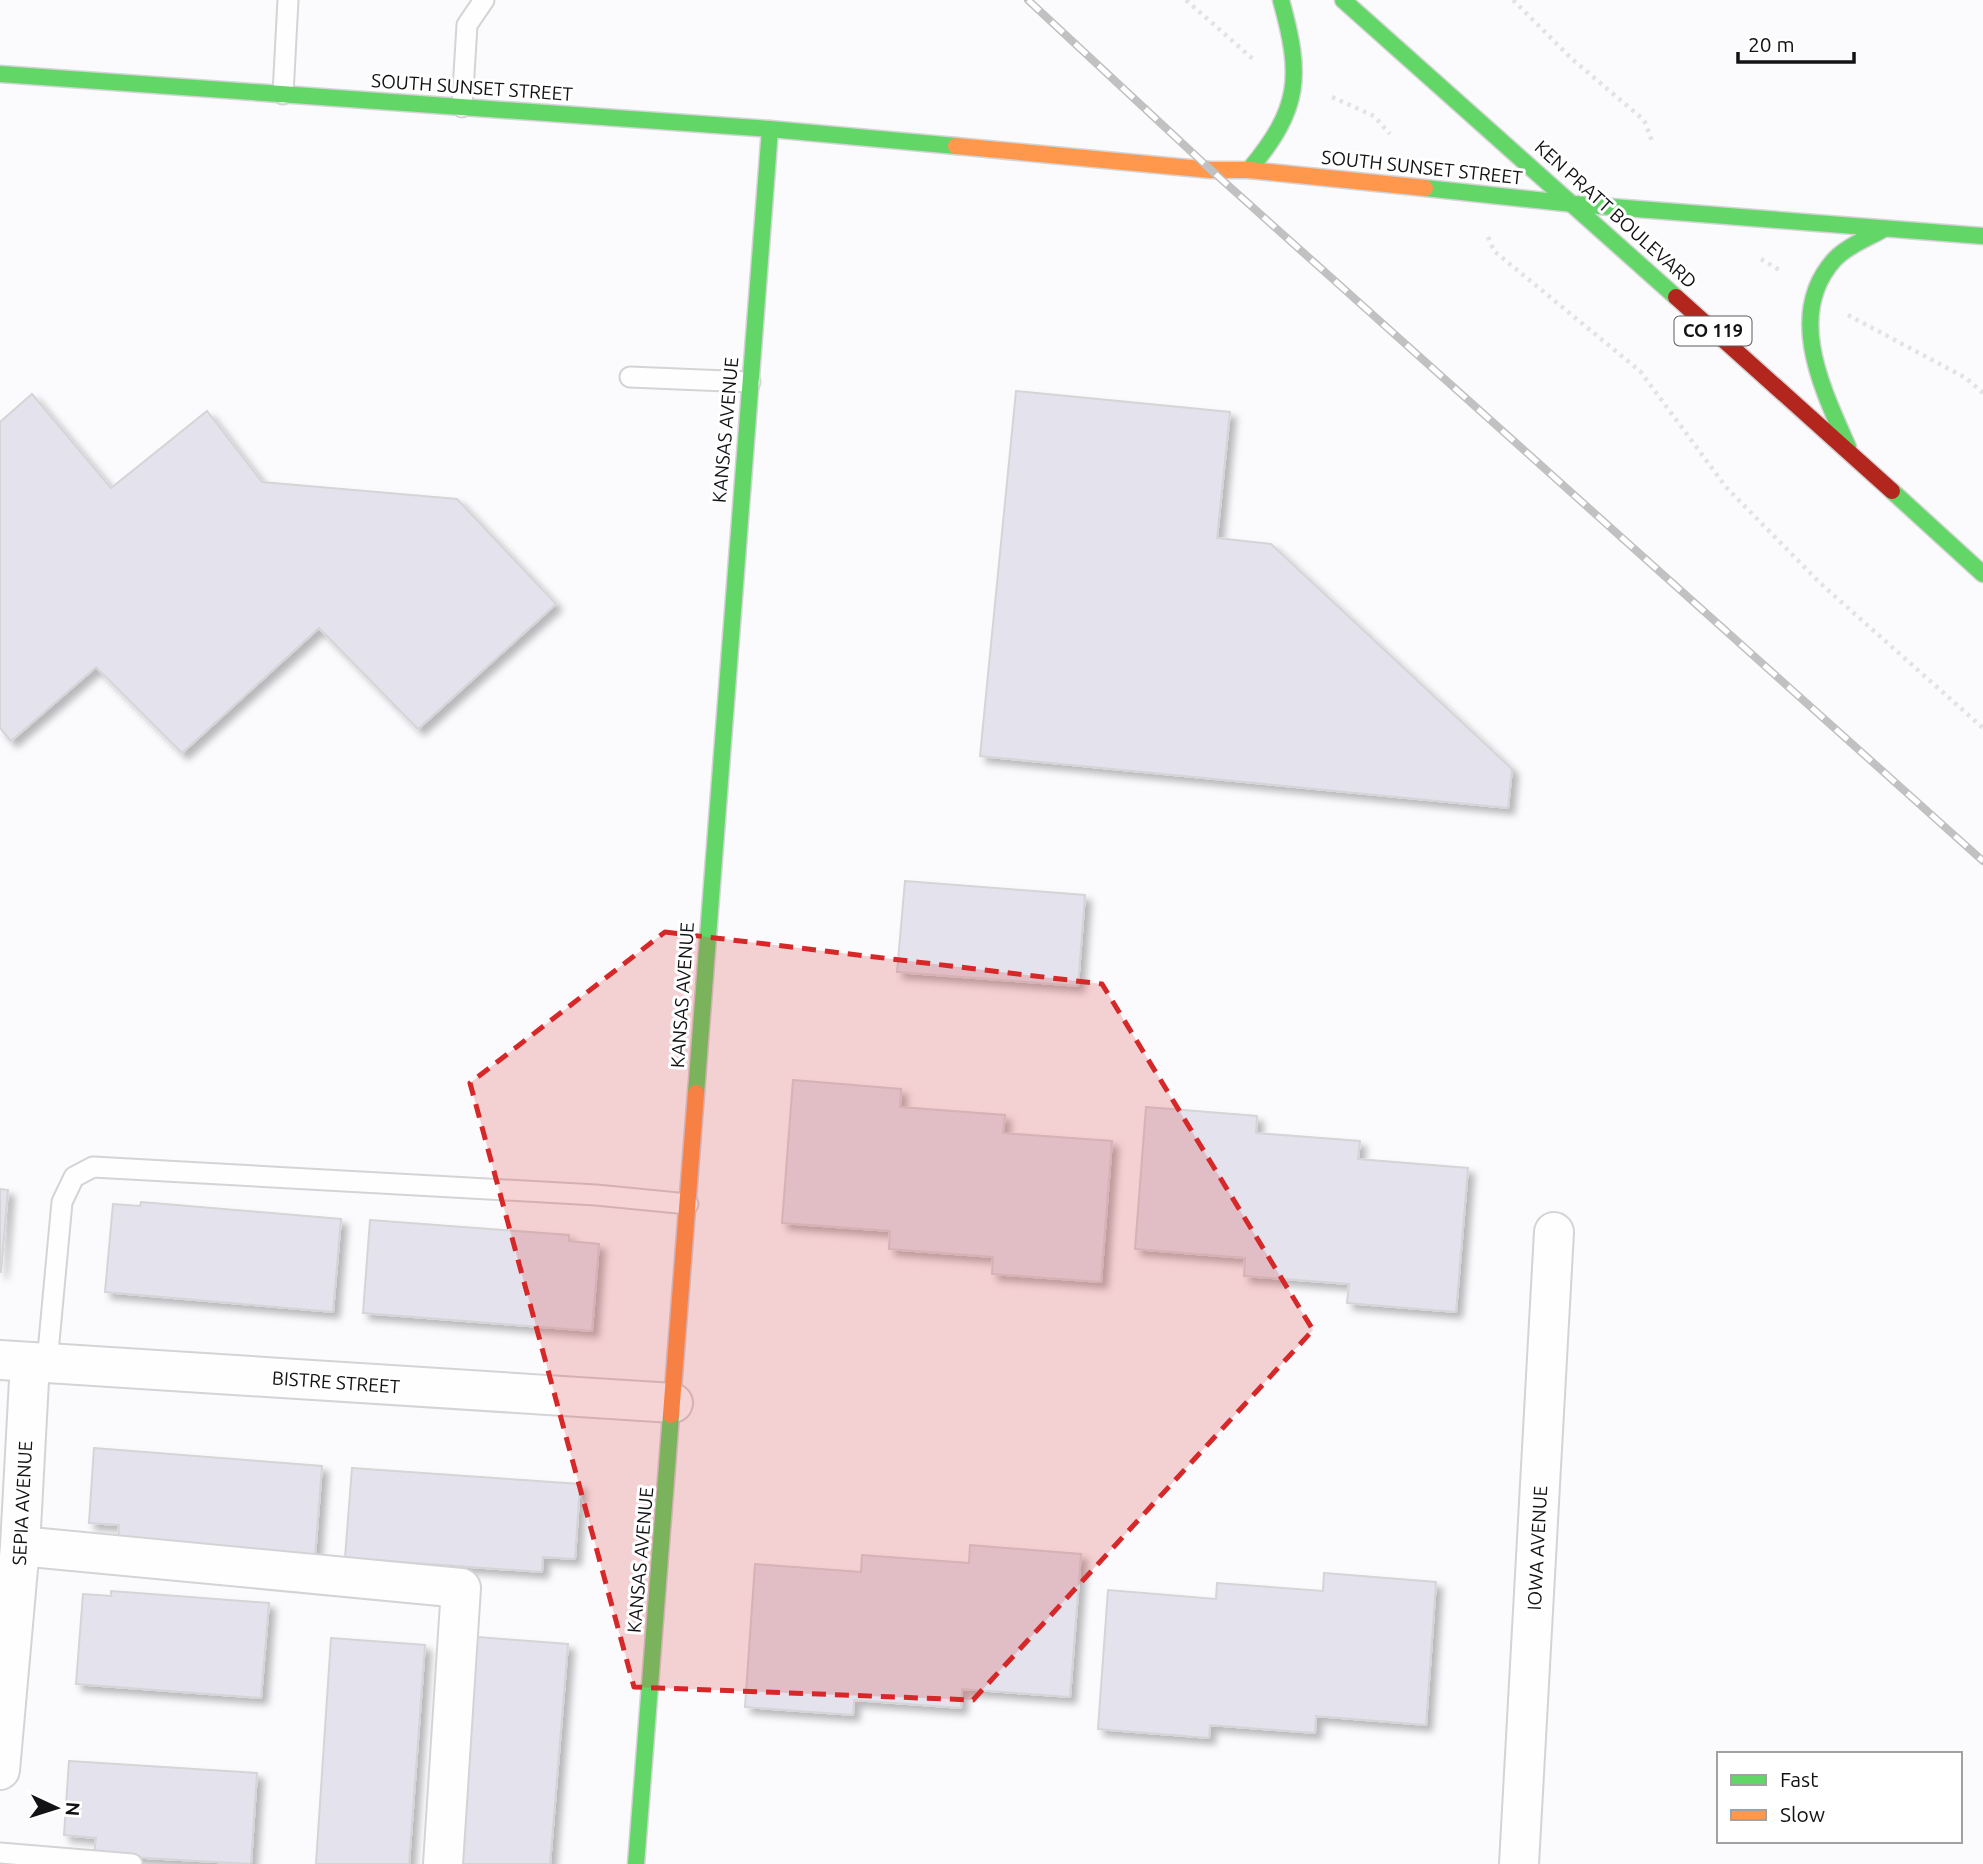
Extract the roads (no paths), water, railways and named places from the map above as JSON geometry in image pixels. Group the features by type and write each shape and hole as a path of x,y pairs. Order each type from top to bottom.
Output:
{"main road":[{"path":"1249,170 1280,130 1296,80 1290,31 1281,0"},
{"name":"KEN PRATT BOULEVARD","path":"1343,0 1574,204 1983,574"},
{"name":"SOUTH SUNSET STREET","path":"0,74 770,130 1211,170 1249,170 1574,204 1983,236"},
{"name":"KANSAS AVENUE","path":"636,1864 770,130"},
{"name":"SOUTH SUNSET STREET","path":"940,145 1154,165"},
{"path":"1853,458 1819,382 1808,337 1815,291 1835,260 1885,229"}],"street":[{"name":"IOWA AVENUE","path":"1519,1864 1555,1232"},
{"name":"BISTRE STREET","path":"26,1361 673,1403"},
{"name":"SEPIA AVENUE","path":"0,1770 20,1546 26,1361"},
{"path":"20,1546 461,1588 443,1864"}],"lane":[{"path":"283,94 288,0"},
{"path":"462,107 467,25 484,0"},
{"path":"630,377 750,382"},
{"path":"26,1361 62,1202 74,1177 93,1167 596,1195 688,1204"},
{"path":"0,1853 132,1864"}],"railway":[{"path":"1028,0 1211,170 1983,861"}]}
